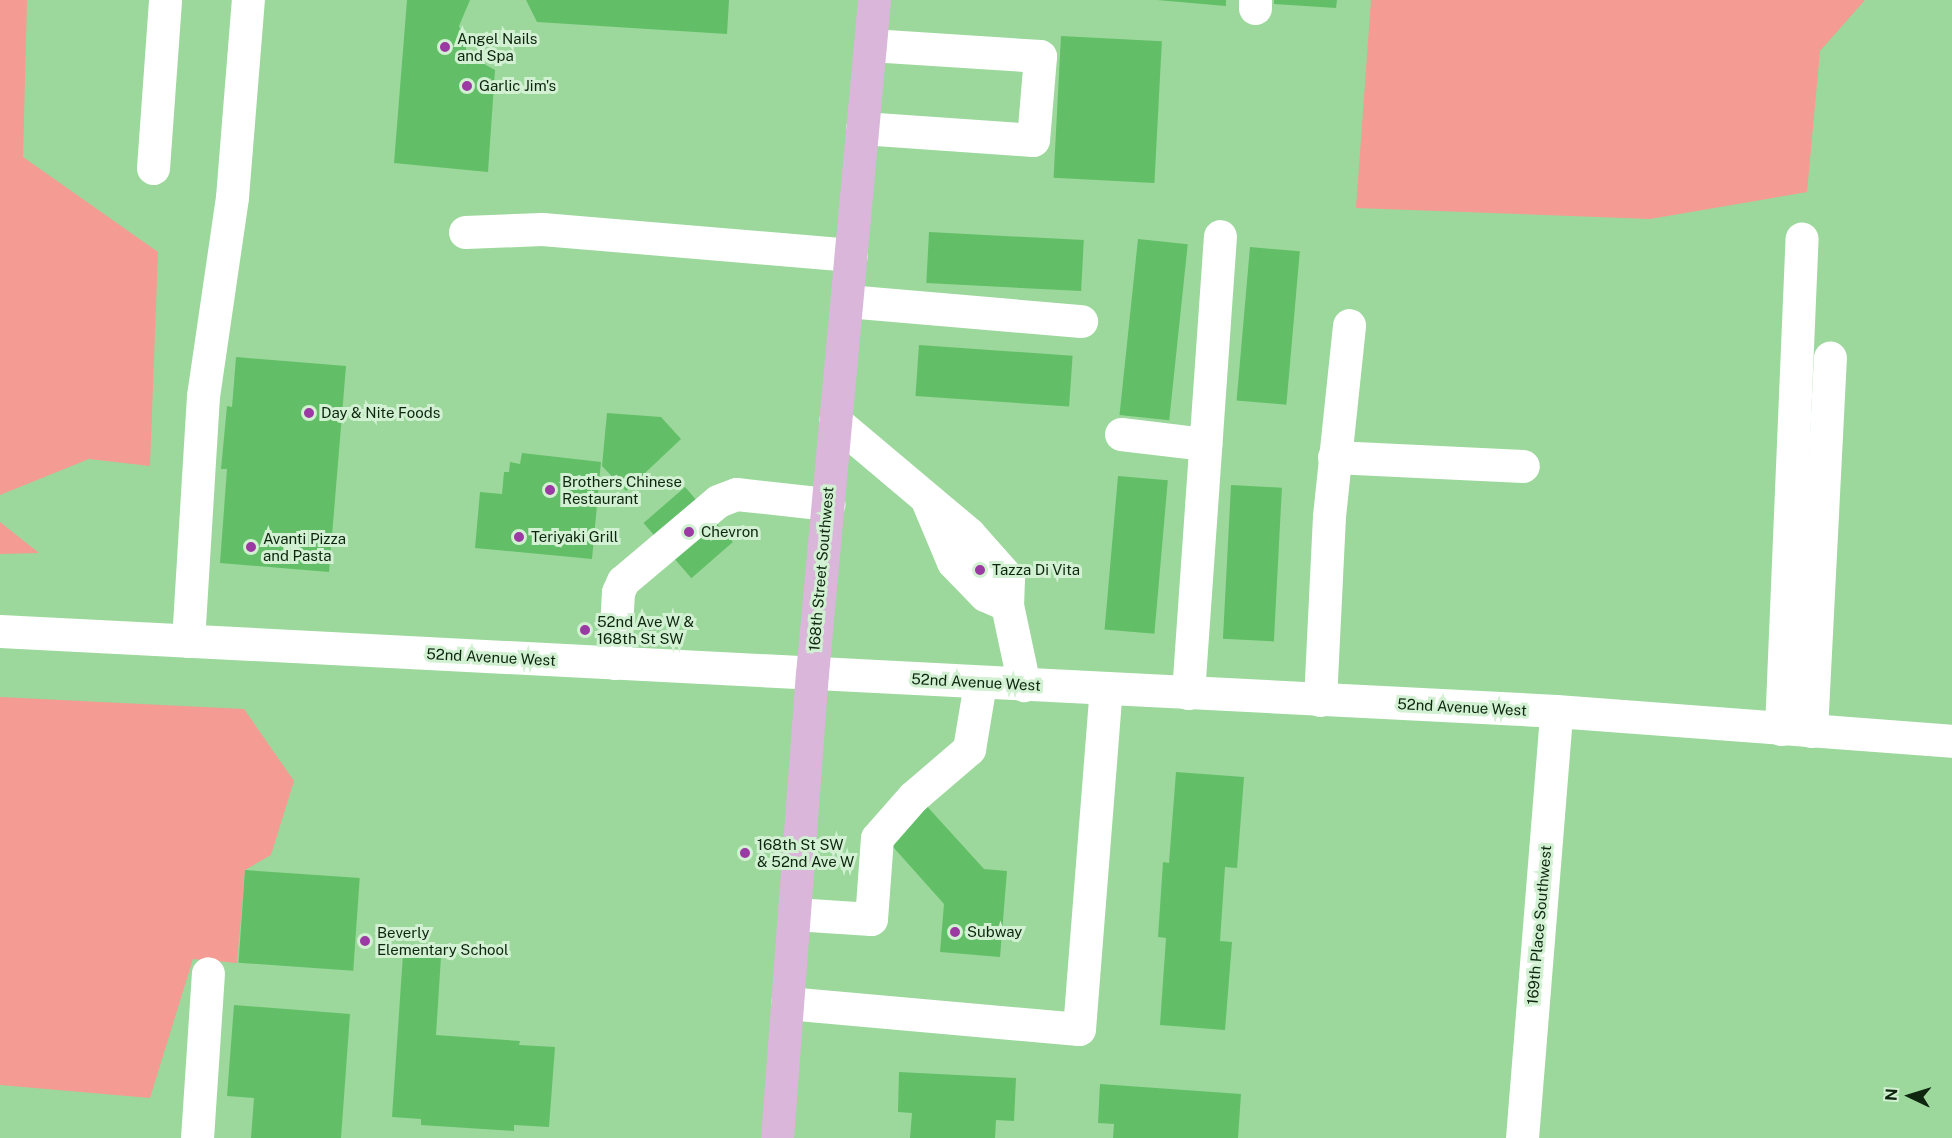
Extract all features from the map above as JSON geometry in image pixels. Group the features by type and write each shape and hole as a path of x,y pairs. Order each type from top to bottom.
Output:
{"main road":[{"name":"168th Street Southwest","path":"777,1138 812,674 874,0"}],"street":[{"path":"153,168 165,0"},
{"path":"188,641 203,396 232,197 248,0"},
{"path":"862,128 1033,140 1040,56 870,45"},
{"path":"465,232 542,229 851,255"},
{"path":"1188,693 1220,236"},
{"path":"1796,730 1802,238"},
{"path":"846,301 1081,321"},
{"path":"1320,700 1334,457 1349,325"},
{"path":"1796,730 1830,357"},
{"path":"835,421 969,534 1008,578 1007,605 1024,685"},
{"path":"1121,434 1205,444"},
{"path":"1334,457 1522,466"},
{"path":"614,663 618,592 623,581 718,501 736,494 828,504"},
{"name":"52nd Avenue West","path":"0,631 1556,711 1952,741"},
{"path":"794,914 871,919 877,838 913,797 969,749 980,683"},
{"path":"788,1003 1079,1029 1106,689"},
{"name":"169th Place Southwest","path":"1522,1138 1556,711"},
{"path":"197,1138 208,973"}],"shaded area":[{"path":"0,0 27,0 23,157 158,252 150,466 89,459 0,495"},
{"path":"1371,0 1865,0 1820,51 1807,192 1650,219 1356,208"},
{"path":"0,522 39,553 0,554"},
{"path":"0,697 244,709 294,781 271,855 245,870 237,963 193,959 150,1098 0,1085"}],"building":[{"path":"407,0 470,0 459,26 468,55 495,70 488,172 394,163"},
{"path":"526,0 729,0 727,34 537,22"},
{"path":"1157,0 1226,0 1226,6"},
{"path":"1274,0 1337,0 1336,8 1274,4"},
{"path":"1061,36 1162,41 1154,183 1054,178"},
{"path":"929,232 1084,240 1081,291 926,283"},
{"path":"1138,239 1188,244 1169,420 1119,415"},
{"path":"1250,247 1300,251 1286,405 1237,400"},
{"path":"919,345 1073,356 1069,407 915,396"},
{"path":"236,357 346,366 329,572 220,563 227,469 221,469 227,406 232,407"},
{"path":"607,413 661,417 681,439 626,491 602,466"},
{"path":"522,453 601,462 592,559 475,548 480,492 502,494 504,472 509,472 510,462 520,464"},
{"path":"1118,476 1168,480 1154,634 1105,629"},
{"path":"1231,485 1282,488 1274,641 1223,639"},
{"name":"Chevron","path":"685,487 733,542 691,578 643,523"},
{"path":"1176,772 1244,777 1237,868 1225,867 1220,941 1232,942 1225,1030 1160,1025 1166,938 1158,937 1163,862 1169,863"},
{"path":"924,803 984,869 1007,871 1000,957 940,952 944,904 886,839"},
{"path":"245,870 360,878 353,971 239,963"},
{"path":"403,954 441,957 436,1035 520,1041 519,1045 555,1047 549,1127 514,1125 514,1131 421,1125 421,1119 392,1117"},
{"path":"234,1005 350,1014 341,1138 251,1138 254,1098 227,1096"},
{"path":"899,1072 1016,1078 1014,1121 996,1120 995,1138 910,1138 912,1113 898,1112"},
{"path":"1100,1084 1241,1094 1238,1138 1113,1138 1114,1124 1098,1123"}],"place":[{"name":"Angel Nails and Spa","path":"445,47"},
{"name":"Garlic Jim's","path":"467,86"},
{"name":"Day & Nite Foods","path":"309,413"},
{"name":"Brothers Chinese Restaurant","path":"550,490"},
{"name":"Chevron","path":"689,532"},
{"name":"Teriyaki Grill","path":"519,537"},
{"name":"Avanti Pizza and Pasta","path":"251,547"},
{"name":"Tazza Di Vita","path":"980,570"},
{"name":"52nd Ave W & 168th St SW","path":"585,630"},
{"name":"168th St SW & 52nd Ave W","path":"745,853"},
{"name":"Subway","path":"955,932"},
{"name":"Beverly Elementary School","path":"365,941"}]}
